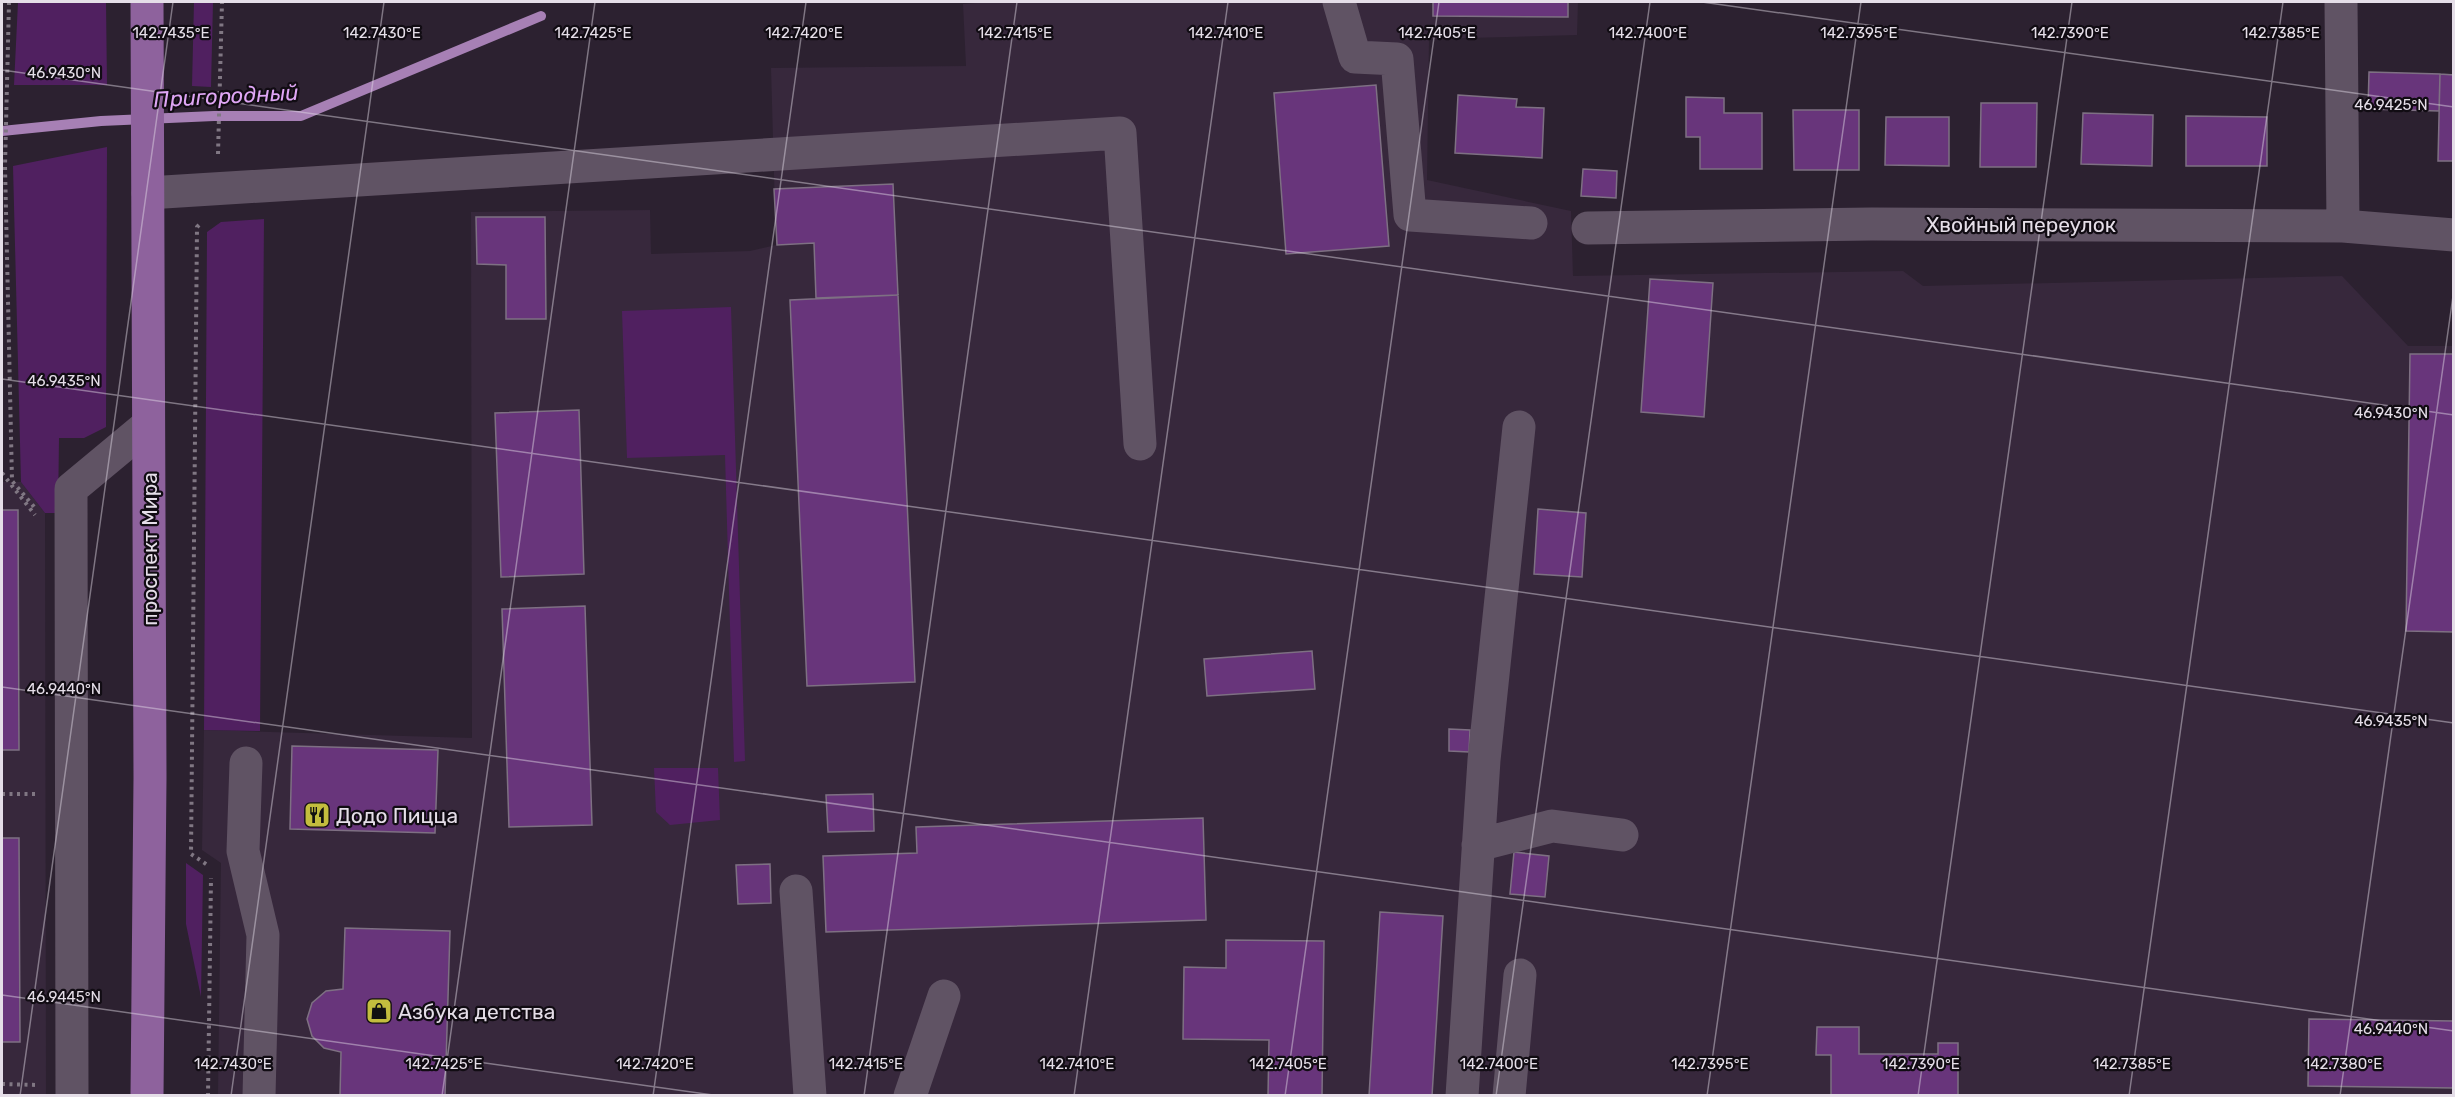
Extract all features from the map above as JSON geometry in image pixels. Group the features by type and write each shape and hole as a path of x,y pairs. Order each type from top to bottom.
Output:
{"main road":[{"name":"проспект Мира","path":"147,2 150,778 147,1095"}],"street":[{"path":"1339,2 1355,57 1397,59 1410,215 1531,223"},
{"path":"2341,2 2343,226"},
{"path":"148,193 1120,134 1140,444"},
{"name":"Хвойный переулок","path":"1588,228 1872,224 2343,226 2454,235"},
{"path":"72,1095 71,489 148,425"},
{"path":"1462,1095 1484,760 1519,427"},
{"path":"246,763 243,851 262,934 259,1095"},
{"path":"1478,845 1552,826 1622,835"},
{"path":"796,891 810,1095"},
{"path":"1509,1095 1520,975"},
{"path":"909,1095 944,996"}],"path":[{"path":"9,2 5,166 12,481 41,515"},
{"path":"208,1095 211,867 191,854 196,250 197,227 216,212 222,2"}],"shaded area":[{"path":"18,2 106,2 107,85 14,85"},
{"path":"194,2 213,2 211,87 192,86"},
{"path":"990,2 1578,2 1577,35 1429,39 1427,180 1571,211 1573,276 1903,271 1923,286 2342,276 2408,346 2453,346 2453,1095 218,1095 221,863 202,850 204,730 472,738 471,212 650,210 651,254 750,251 776,245 771,68 966,66 963,4"},
{"path":"107,147 106,427 84,438 59,438 58,513 45,513 21,482 13,166"},
{"path":"264,219 260,731 204,730 207,232 221,222"},
{"path":"731,307 745,761 734,762 725,455 627,458 622,311"},
{"path":"2,482 21,482 45,513 46,1095 2,1095"},
{"path":"654,768 718,768 720,820 670,825 656,812"},
{"path":"186,863 203,875 201,997 186,924"}],"building":[{"path":"1433,2 1568,2 1568,17 1433,16"},
{"path":"2369,72 2440,74 2439,111 2368,109"},
{"path":"2440,74 2454,75 2454,161 2438,161"},
{"path":"1376,85 1389,246 1286,254 1274,93"},
{"path":"1458,95 1517,99 1516,107 1544,108 1542,158 1455,153"},
{"path":"1686,97 1724,98 1724,113 1762,113 1762,169 1700,169 1700,137 1686,137"},
{"path":"1981,103 2037,103 2036,167 1980,167"},
{"path":"1793,110 1859,110 1859,170 1794,170"},
{"path":"2083,113 2153,115 2152,166 2081,164"},
{"path":"2186,116 2267,117 2267,166 2186,166"},
{"path":"1886,117 1949,117 1949,166 1885,165"},
{"path":"1583,169 1617,171 1616,198 1581,196"},
{"path":"893,184 898,295 816,298 814,243 777,245 774,189"},
{"path":"476,217 545,217 546,319 506,319 506,265 477,264"},
{"path":"1650,279 1713,283 1704,417 1641,412"},
{"path":"898,295 915,682 807,686 790,300"},
{"path":"2410,354 2454,354 2454,632 2406,631"},
{"path":"579,410 584,574 501,577 495,413"},
{"path":"1538,509 1586,513 1582,577 1534,574"},
{"path":"2,510 18,510 19,750 2,750"},
{"path":"585,606 592,825 509,827 502,609"},
{"path":"1312,651 1315,689 1207,696 1204,659"},
{"path":"1449,729 1470,730 1469,752 1449,751"},
{"path":"292,746 438,750 435,833 290,829"},
{"path":"873,794 874,831 828,832 826,795"},
{"path":"1203,818 1206,920 826,932 823,856 917,853 916,827"},
{"path":"2,838 19,838 20,1042 2,1042"},
{"path":"1514,852 1549,856 1545,897 1510,894"},
{"path":"770,864 771,903 738,904 736,865"},
{"path":"1380,912 1443,916 1432,1096 1369,1096"},
{"name":"Азбука детства","path":"345,928 450,931 445,1096 340,1096 341,1052 324,1048 312,1036 307,1019 312,1003 326,991 343,989"},
{"path":"1226,940 1324,941 1322,1096 1268,1096 1269,1040 1183,1039 1184,967 1226,968"},
{"path":"2309,1019 2454,1021 2454,1088 2308,1086"},
{"path":"1817,1027 1859,1027 1859,1054 1938,1054 1938,1043 1958,1043 1958,1096 1831,1096 1831,1055 1816,1055"}],"waterway":[{"name":"Пригородный","path":"2,131 101,121 214,116 301,116 541,16"}],"place":[{"name":"Додо Пицца","path":"317,815"},
{"name":"Азбука детства","path":"379,1011"}]}
